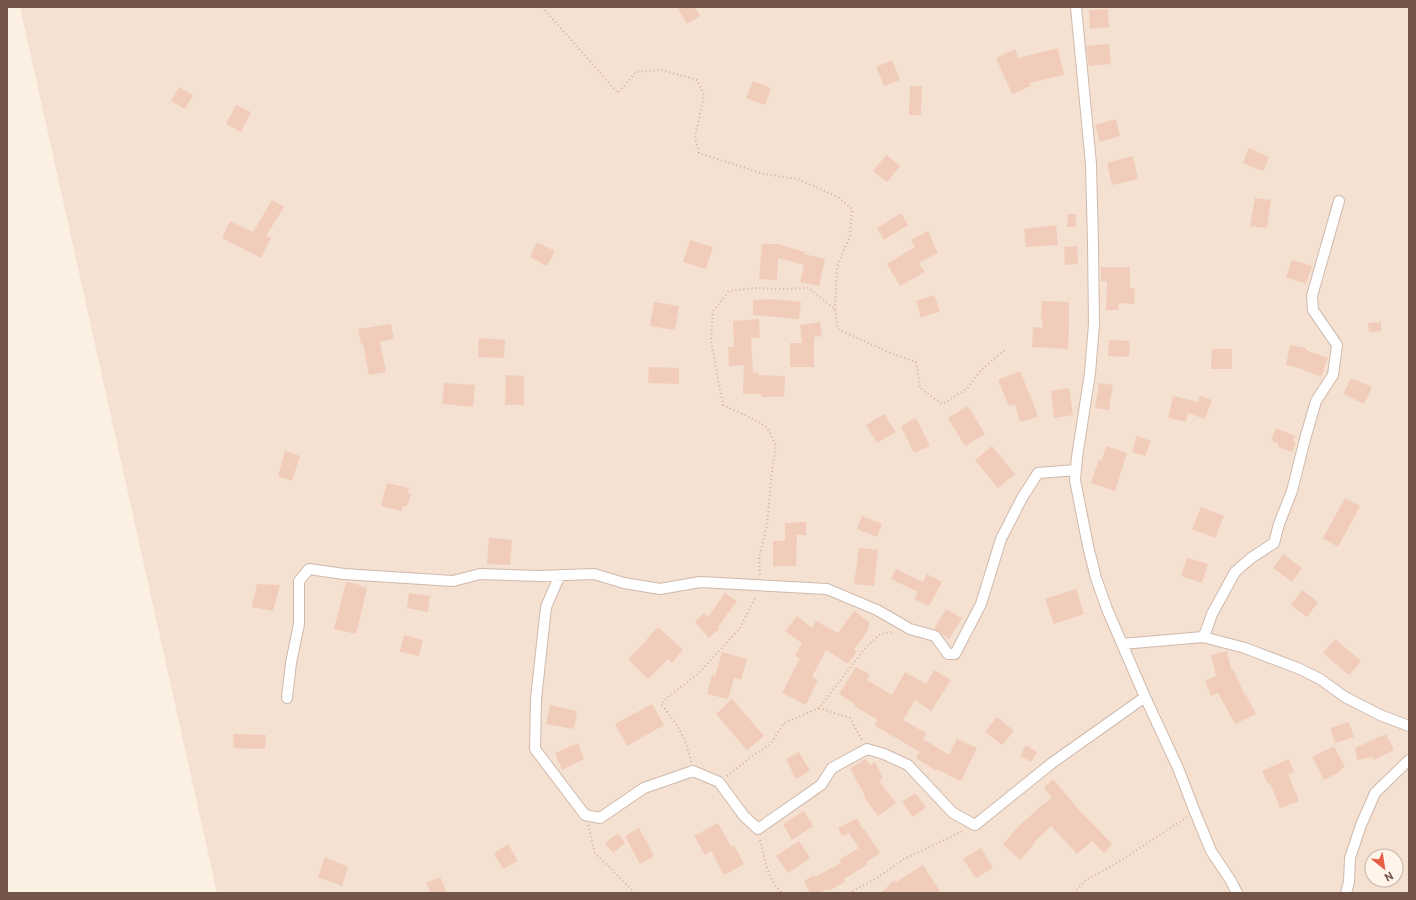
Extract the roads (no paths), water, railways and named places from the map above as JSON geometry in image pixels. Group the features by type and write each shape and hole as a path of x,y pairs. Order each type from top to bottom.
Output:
{"street":[{"path":"1076,7 1090,164 1094,244 1094,324 1090,373 1075,480 1096,578 1122,644 1178,768 1212,851 1237,893"},
{"path":"1203,637 1212,614 1234,572 1251,558 1274,543 1279,524 1292,491 1316,401 1333,375 1337,345 1313,310 1312,296 1339,201"},
{"path":"287,698 291,663 299,624 299,581 309,569 344,574 453,581 480,574 539,576 594,574 624,583 660,589 700,582 827,589 877,610 910,629 935,636 948,654 955,654 981,604 1001,539 1022,498 1038,473 1076,470"},
{"path":"560,575 546,607 536,699 535,749 585,815 600,818 644,788 693,771 719,782 744,816 758,829 820,785 832,768 866,749 908,765 953,813 975,825 1058,759 1145,697"},
{"path":"1122,644 1203,637 1245,648 1300,669 1320,679 1345,697 1380,715 1409,726"},
{"path":"1346,893 1349,882 1350,858 1361,826 1375,793 1409,760"}]}
